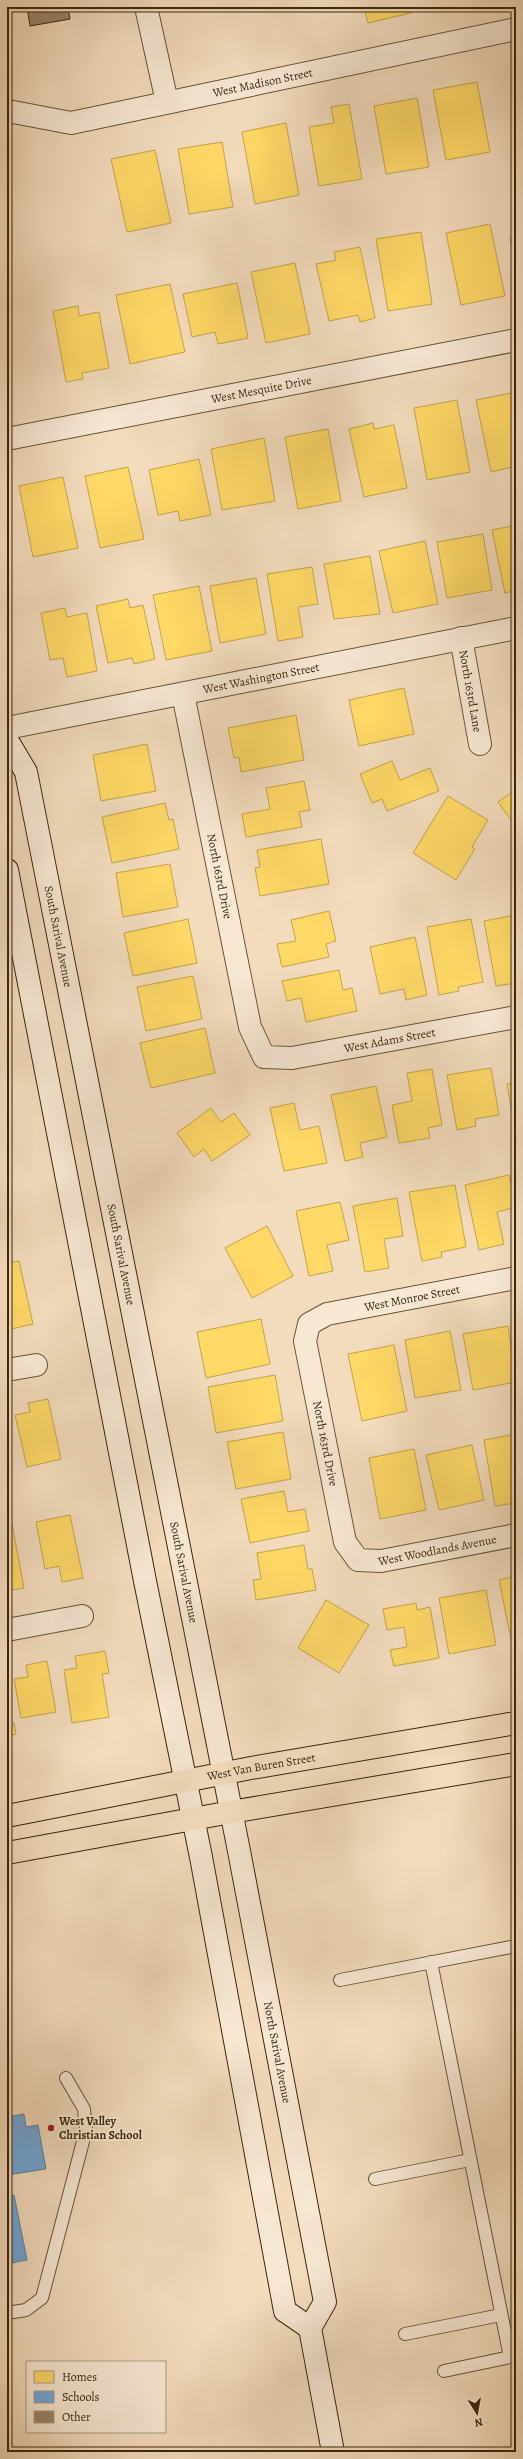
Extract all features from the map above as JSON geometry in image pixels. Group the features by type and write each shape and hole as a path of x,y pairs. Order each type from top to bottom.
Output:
{"main road":[{"path":"146,7 167,102"},
{"name":"West Madison Street","path":"8,111 71,123 516,29"},
{"name":"West Mesquite Drive","path":"7,439 516,340"},
{"name":"West Washington Street","path":"7,728 516,628"},
{"name":"North 163rd Lane","path":"461,638 480,744"},
{"name":"North 163rd Drive","path":"183,694 250,1027 264,1057"},
{"name":"South Sarival Avenue","path":"7,740 26,772 223,1773"},
{"path":"7,870 186,1781 285,2311 310,2328 333,2452"},
{"name":"West Adams Street","path":"264,1057 292,1058 516,1017"},
{"name":"West Monroe Street","path":"309,1324 327,1314 516,1278"},
{"name":"North 163rd Drive","path":"309,1324 305,1341 345,1542 358,1560"},
{"path":"7,1370 36,1365"},
{"name":"West Woodlands Avenue","path":"358,1560 381,1561 516,1535"},
{"path":"7,1630 82,1616"},
{"name":"West Van Buren Street","path":"7,1816 223,1773 516,1723"},
{"path":"7,1853 193,1818 516,1764"},
{"name":"North Sarival Avenue","path":"223,1773 325,2302 310,2328"}],"lane":[{"path":"340,1980 516,1946"},
{"path":"430,1962 501,2315 513,2356 444,2370"},
{"path":"7,2313 26,2310 42,2298 86,2130 84,2109 66,2078"},
{"path":"375,2179 470,2160"},
{"path":"405,2334 501,2315"}],"building: Homes":[{"path":"364,7 410,7 411,13 368,23"},
{"path":"477,82 490,152 446,160 433,90"},
{"path":"417,98 429,167 386,174 374,106"},
{"path":"349,104 362,179 319,186 309,127 334,123 331,107"},
{"path":"286,123 299,195 255,204 242,132"},
{"path":"222,142 233,207 189,214 178,149"},
{"path":"155,150 171,223 127,232 111,159"},
{"path":"490,224 505,296 461,305 446,233"},
{"path":"421,232 432,304 388,311 376,239"},
{"path":"516,237 516,272 510,238"},
{"path":"360,247 375,318 360,322 358,315 329,321 316,264 336,260 334,252"},
{"path":"295,263 310,334 266,343 251,272"},
{"path":"237,283 248,338 218,344 215,332 192,337 183,294"},
{"path":"170,284 185,352 130,364 116,295"},
{"path":"78,306 79,316 99,312 109,368 82,373 83,379 66,382 53,311"},
{"path":"516,392 516,466 491,472 476,400"},
{"path":"457,400 470,472 427,480 414,408"},
{"path":"373,423 374,429 394,425 407,488 364,497 349,429"},
{"path":"328,429 341,501 298,509 285,437"},
{"path":"264,438 275,501 222,510 211,449"},
{"path":"199,459 211,515 180,521 178,511 158,515 149,470"},
{"path":"128,467 144,539 100,548 85,476"},
{"path":"63,477 78,548 33,557 19,486"},
{"path":"516,525 516,590 505,593 492,530"},
{"path":"483,534 492,590 447,598 437,542"},
{"path":"425,541 438,604 393,613 379,551"},
{"path":"370,556 380,614 334,619 324,564"},
{"path":"312,567 318,604 298,607 303,637 278,641 267,574"},
{"path":"256,578 266,634 220,643 210,586"},
{"path":"199,586 212,651 166,660 153,595"},
{"path":"128,599 130,608 143,605 155,659 134,664 132,658 108,663 96,606"},
{"path":"65,608 67,617 87,613 97,671 67,677 63,658 50,660 41,613"},
{"path":"404,688 414,734 359,746 349,700"},
{"path":"296,715 304,760 241,772 239,757 234,758 228,728"},
{"path":"147,744 156,791 101,801 93,755"},
{"path":"392,761 400,780 430,768 439,791 387,811 382,799 372,803 360,774"},
{"path":"304,781 310,810 299,812 302,827 246,837 242,814 270,809 266,788"},
{"path":"516,789 516,827 498,802"},
{"path":"448,796 488,820 472,847 475,849 456,880 413,853"},
{"path":"165,803 169,820 173,819 179,849 112,863 102,817"},
{"path":"321,839 329,884 260,896 255,868 260,867 257,850"},
{"path":"170,864 178,907 123,917 116,873"},
{"path":"329,911 336,941 326,944 329,957 282,967 277,944 296,941 291,920"},
{"path":"516,915 516,983 496,986 484,921"},
{"path":"188,919 197,963 133,976 124,933"},
{"path":"471,919 483,982 458,987 459,991 439,995 427,927"},
{"path":"415,937 427,995 406,1000 404,989 380,994 370,947"},
{"path":"339,970 343,990 352,988 357,1011 306,1022 301,998 287,1001 282,981"},
{"path":"193,976 202,1019 146,1031 137,987"},
{"path":"205,1028 215,1073 151,1088 140,1043"},
{"path":"491,1068 499,1115 475,1119 476,1126 457,1130 447,1075"},
{"path":"432,1069 442,1125 428,1128 430,1138 399,1143 392,1105 412,1101 407,1073"},
{"path":"516,1083 516,1120 513,1120 507,1084"},
{"path":"376,1086 387,1137 360,1143 363,1157 345,1161 331,1095"},
{"path":"294,1103 300,1130 319,1126 327,1163 284,1171 270,1108"},
{"path":"211,1108 221,1122 234,1113 250,1135 212,1161 204,1149 194,1157 177,1133"},
{"path":"509,1175 516,1207 497,1212 504,1244 479,1250 465,1185"},
{"path":"455,1185 466,1247 441,1252 442,1257 422,1261 409,1192"},
{"path":"7,1192 12,1217 7,1218"},
{"path":"397,1198 403,1236 384,1239 389,1268 365,1272 353,1206"},
{"path":"340,1202 349,1240 327,1245 333,1271 309,1276 296,1211"},
{"path":"267,1226 293,1276 252,1298 225,1248"},
{"path":"19,1261 33,1324 11,1329 7,1314 7,1263"},
{"path":"261,1319 270,1364 206,1378 197,1332"},
{"path":"508,1326 516,1382 473,1390 463,1334"},
{"path":"450,1331 461,1390 415,1398 405,1340"},
{"path":"394,1345 407,1411 362,1421 348,1354"},
{"path":"275,1375 283,1421 216,1433 208,1387"},
{"path":"48,1399 61,1459 27,1467 15,1415 30,1412 28,1403"},
{"path":"283,1432 291,1479 236,1489 227,1442"},
{"path":"516,1434 516,1470 514,1470 516,1503 495,1506 484,1440"},
{"path":"472,1445 484,1500 439,1510 426,1455"},
{"path":"414,1449 426,1510 380,1519 369,1458"},
{"path":"284,1491 288,1512 305,1509 309,1531 250,1543 241,1499"},
{"path":"70,1515 83,1578 62,1582 59,1566 45,1569 36,1522"},
{"path":"12,1524 24,1588 7,1591 7,1525"},
{"path":"304,1545 308,1569 312,1569 316,1590 256,1600 253,1580 261,1579 257,1553"},
{"path":"516,1576 516,1643 512,1644 499,1580"},
{"path":"486,1590 496,1645 449,1654 439,1598"},
{"path":"326,1600 369,1625 339,1673 298,1648"},
{"path":"416,1603 417,1610 430,1607 439,1658 394,1666 390,1650 407,1647 404,1627 387,1630 383,1609"},
{"path":"105,1651 109,1673 102,1674 109,1717 72,1723 64,1670 77,1668 75,1656"},
{"path":"47,1661 56,1712 21,1718 14,1679 28,1677 26,1665"},
{"path":"14,1723 16,1734 7,1736 7,1724"}],"building: Schools":[{"path":"24,2114 26,2127 38,2125 46,2169 7,2175 7,2117"},
{"path":"14,2195 27,2260 7,2264 7,2197"}],"building: Other":[{"path":"27,7 68,7 70,19 30,26"}],"place":[{"name":"West Valley Christian School","path":"51,2128"}]}
